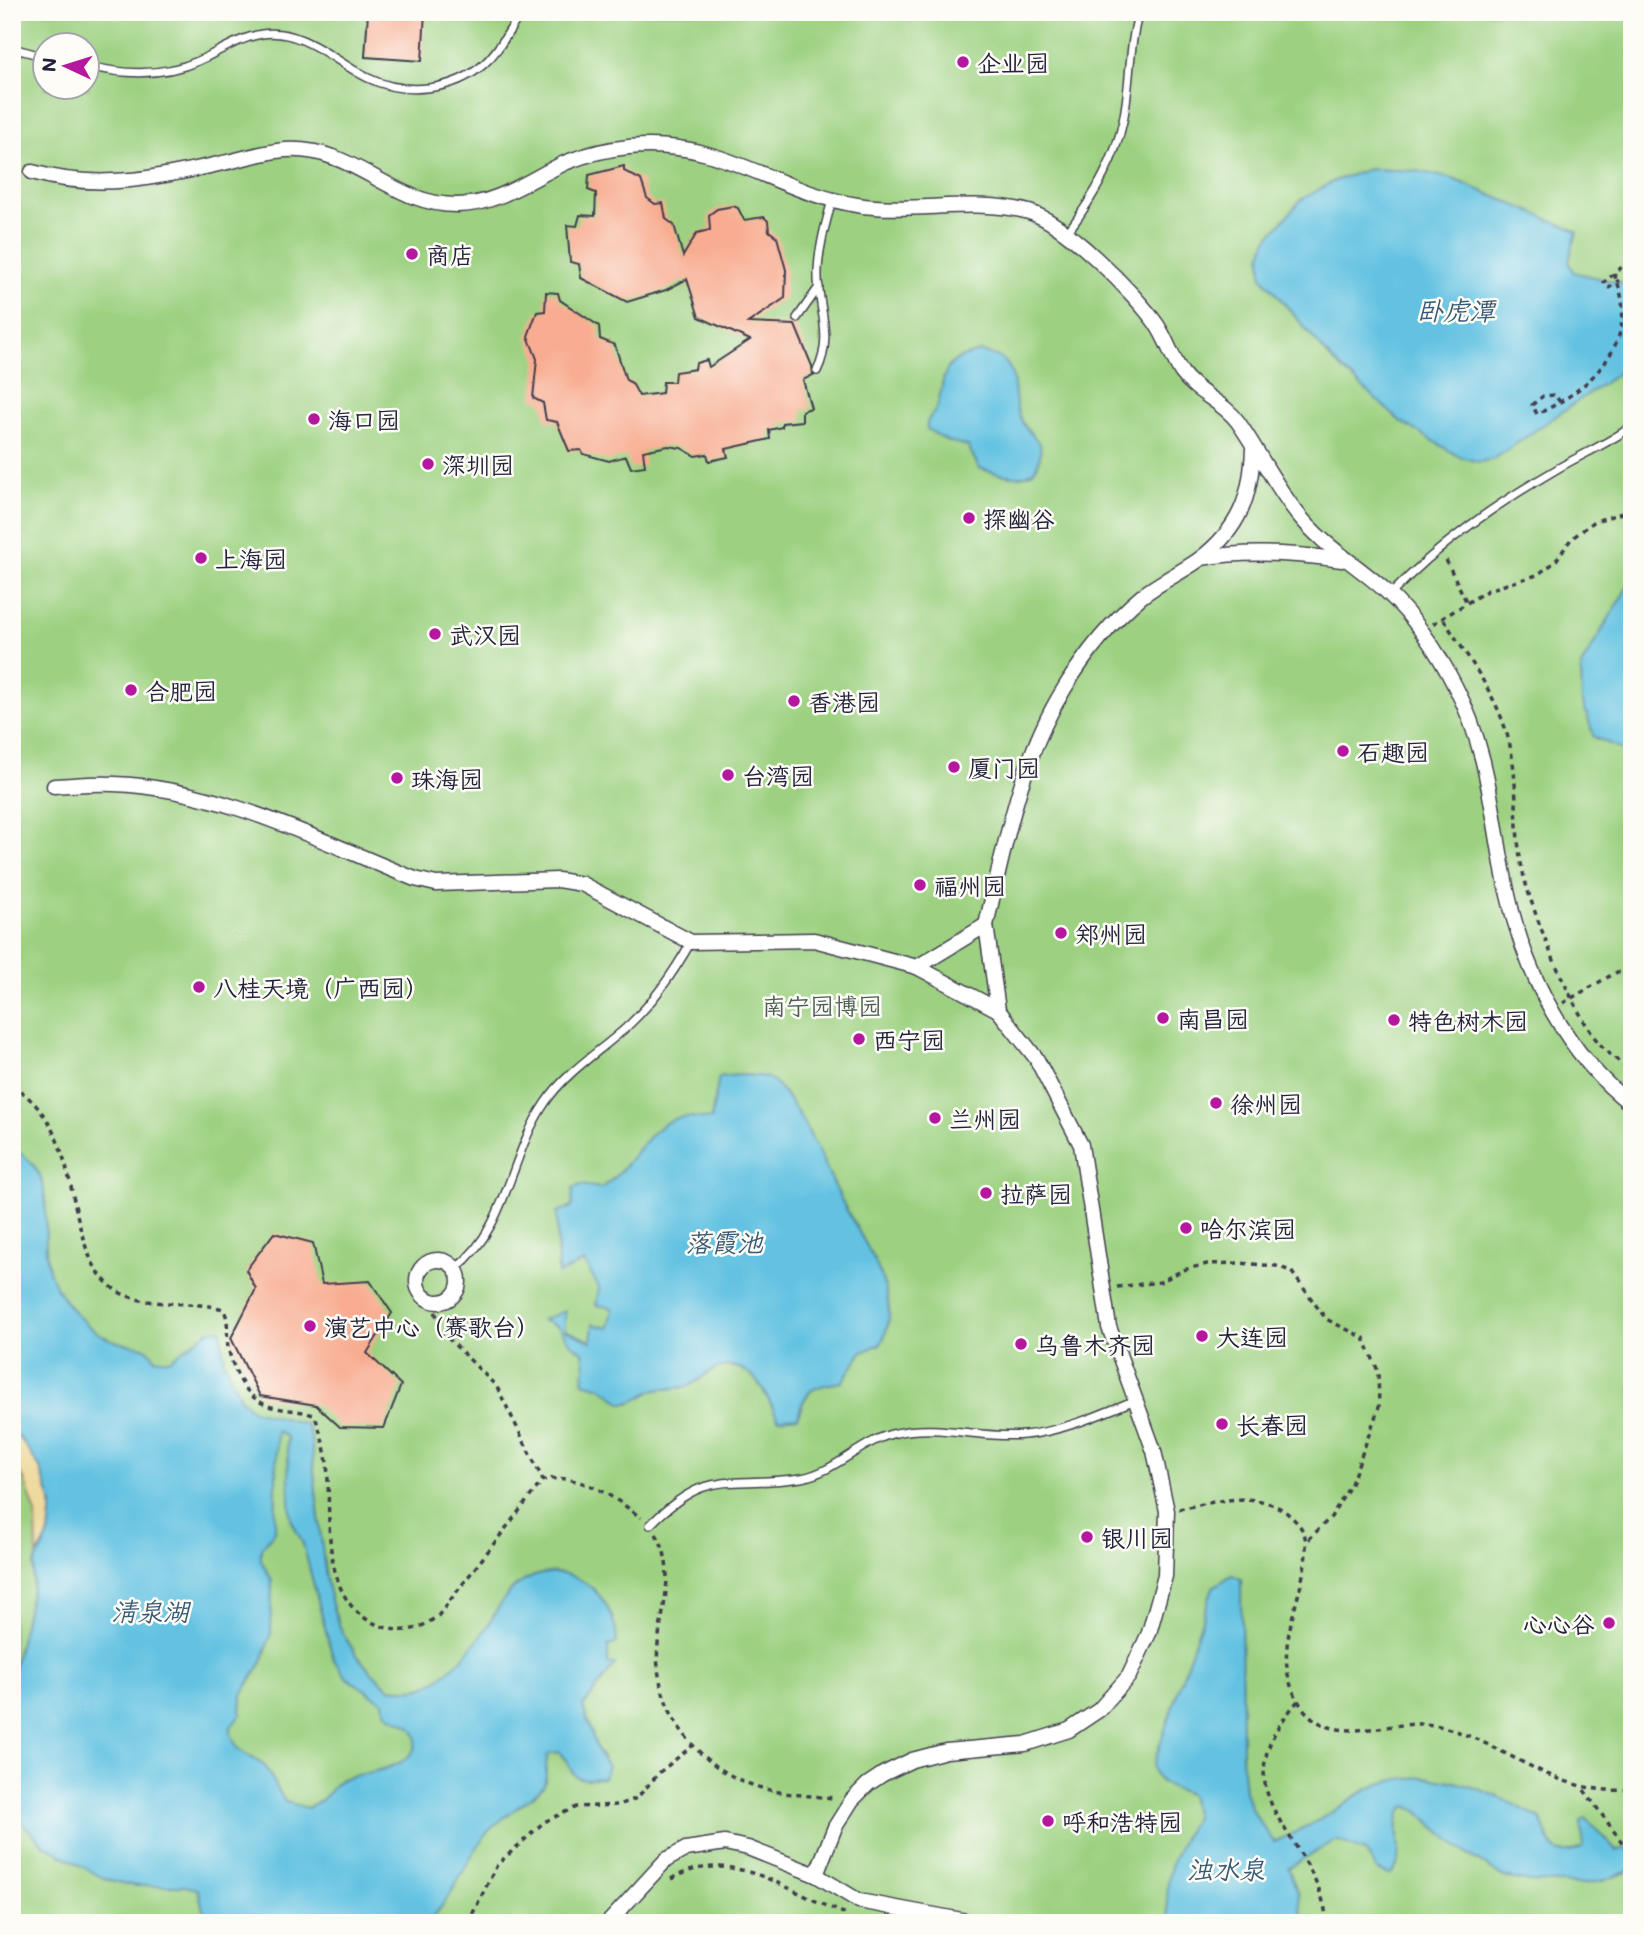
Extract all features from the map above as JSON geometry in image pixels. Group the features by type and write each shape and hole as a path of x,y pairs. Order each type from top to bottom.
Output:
{"street":[{"path":"32,172 62,181 100,183 154,179 282,150 313,150 335,155 414,199 462,205 489,201 569,161 597,152 667,146 694,148 722,156 832,200 896,209 1015,209 1036,213 1067,233 1138,301 1159,328 1185,378 1236,419 1253,449 1298,514 1344,561 1390,595 1420,629 1454,684 1475,732 1494,804 1508,898 1532,971 1552,1010 1588,1063 1632,1105"},
{"path":"998,1010 986,925 1028,762 1063,690 1101,636 1143,596 1201,558 1227,533 1244,509 1251,481 1253,449"},
{"path":"1201,558 1270,552 1344,561"},
{"path":"54,786 114,784 183,793 242,809 415,879 436,884 558,880 582,884 691,942 814,940 917,967 998,1010 1036,1058 1082,1145 1109,1327 1154,1451 1167,1511 1166,1576 1149,1633 1129,1676 1099,1710 1069,1730 1025,1744 946,1751 912,1760 868,1784 852,1800 835,1827 816,1875"},
{"path":"917,967 986,925"},
{"path":"438,1260 455,1269 459,1283 453,1296 433,1302 418,1288 421,1269 425,1264 438,1260"},
{"path":"608,1923 666,1860 686,1849 703,1844 725,1843 748,1848 816,1875 859,1901 978,1923"}],"lane":[{"path":"102,68 139,73 171,71 226,46 261,34 284,34 331,54 369,79 400,88 426,89 452,83 482,66 498,50 522,12"},
{"path":"1067,233 1082,212 1118,140 1126,100 1133,33 1139,12"},
{"path":"12,48 32,53"},
{"path":"817,371 823,359 825,342 823,302 819,287 822,236 832,200"},
{"path":"797,317 819,287"},
{"path":"1390,595 1440,547 1483,513 1561,466 1610,442 1632,426"},
{"path":"455,1269 479,1246 497,1219 510,1176 545,1103 567,1077 630,1024 664,986 691,942"},
{"path":"650,1525 674,1500 689,1491 731,1480 812,1474 887,1435 922,1430 1025,1435 1110,1411 1135,1400"}],"path":[{"path":"1619,280 1609,288 1604,282 1632,258"},
{"path":"1614,274 1619,280 1627,303 1628,327"},
{"path":"1560,402 1555,395 1542,396 1532,405 1537,414 1560,402 1604,374"},
{"path":"1420,629 1444,620 1488,590 1537,575 1555,562 1571,539 1595,521 1632,510"},
{"path":"1440,547 1468,605"},
{"path":"1444,620 1488,691 1506,728 1513,755 1515,820 1521,866 1538,918 1572,997 1599,1043 1632,1071"},
{"path":"1552,1010 1617,972 1632,970"},
{"path":"12,1085 30,1096 61,1148 88,1250 93,1262 113,1287 135,1298 223,1309 235,1370 257,1402 275,1408 301,1410 315,1416 327,1462 328,1533 337,1575 351,1608 369,1623 396,1631 419,1629 438,1616 544,1480 555,1477 590,1485 650,1525 666,1559 668,1581 658,1646 659,1684 673,1716 692,1746 722,1771 752,1785 798,1795 852,1800"},
{"path":"1101,1287 1160,1282 1183,1270 1207,1264 1276,1266 1291,1271 1326,1319 1364,1338 1378,1371 1379,1406 1351,1484 1331,1517 1306,1542"},
{"path":"433,1302 440,1331 497,1387 544,1480"},
{"path":"1167,1511 1233,1499 1259,1500 1281,1509 1300,1525 1306,1542 1287,1636 1287,1662 1291,1686 1298,1701 1320,1725 1332,1730 1353,1731 1409,1723 1444,1727 1583,1788 1610,1792 1632,1789"},
{"path":"1298,1701 1272,1737 1264,1762 1265,1790 1282,1827 1324,1895 1327,1923"},
{"path":"468,1923 497,1865 544,1822 576,1807 619,1805 637,1798 660,1772 692,1746"},
{"path":"1583,1788 1632,1856"},
{"path":"666,1882 686,1871 725,1865 747,1870 856,1916"},
{"path":"12,1901 22,1923"},
{"path":"866,1920 880,1923"}],"green space":[{"name":"南宁园博园","path":"12,12 1632,12 1632,1923 12,1923"}],"sand":[{"path":"12,1434 32,1453 46,1480 50,1495 51,1523 46,1541 37,1555 36,1514 24,1479 12,1462"}],"water":[{"name":"卧虎潭","path":"1369,169 1418,171 1453,179 1577,231 1569,261 1573,272 1623,284 1632,291 1632,354 1617,374 1494,459 1479,462 1460,457 1400,421 1331,359 1262,277 1261,257 1267,239 1301,200 1334,181"},
{"path":"980,352 1005,361 1010,369 1022,422 1040,444 1040,458 1036,468 1030,473 1012,476 979,468 968,446 947,441 927,429 927,422 938,404 945,375 952,363"},
{"path":"1632,579 1632,754 1594,737 1582,700 1581,666"},
{"name":"落霞池","path":"739,1075 767,1078 775,1083 804,1124 883,1281 889,1312 884,1337 881,1344 862,1352 842,1382 812,1390 804,1400 798,1417 778,1419 762,1388 754,1379 737,1367 726,1366 713,1370 690,1385 652,1391 634,1401 622,1403 601,1387 583,1382 583,1352 571,1344 559,1327 542,1320 565,1311 565,1330 591,1341 593,1324 609,1328 613,1308 596,1305 599,1288 584,1262 558,1274 557,1212 572,1207 573,1188 581,1185 601,1188 611,1180 649,1136 671,1120 686,1117 711,1119 719,1077"},
{"name":"清泉湖","path":"12,1149 29,1160 39,1174 46,1208 48,1264 58,1290 80,1318 108,1338 144,1347 155,1358 169,1360 210,1330 221,1329 224,1361 240,1398 252,1410 306,1424 311,1437 326,1575 336,1617 356,1654 390,1688 423,1688 445,1674 476,1642 508,1594 534,1576 551,1573 568,1575 584,1582 597,1593 614,1624 617,1643 608,1646 608,1664 615,1664 583,1707 598,1752 608,1766 603,1778 577,1777 559,1752 548,1754 544,1785 487,1833 445,1902 427,1923 210,1923 204,1913 198,1889 184,1886 135,1886 105,1879 44,1845 12,1813 12,1675 32,1589 34,1565 49,1534 52,1504 40,1468 20,1438 12,1434","holes":["277,1431 287,1437 291,1519 303,1544 333,1658 346,1677 383,1702 386,1712 411,1728 416,1739 413,1751 407,1758 386,1768 342,1779 321,1801 308,1808 285,1802 265,1766 238,1749 231,1734 231,1727 241,1714 242,1694 262,1662 271,1634 272,1581 261,1560 261,1549 275,1531"]},
{"name":"浊水泉","path":"1232,1575 1241,1579 1242,1759 1245,1791 1251,1809 1274,1842 1318,1821 1373,1787 1394,1780 1438,1779 1481,1790 1541,1819 1550,1843 1559,1851 1573,1851 1584,1847 1581,1822 1586,1818 1616,1851 1632,1846 1632,1870 1603,1881 1582,1884 1531,1882 1504,1877 1464,1852 1416,1810 1405,1806 1398,1823 1398,1861 1396,1869 1390,1875 1377,1870 1365,1851 1336,1840 1288,1868 1298,1893 1304,1923 1170,1923 1168,1879 1180,1843 1195,1817 1190,1795 1162,1782 1153,1765 1213,1587"}],"building":[{"path":"368,12 425,12 422,61 365,57"},
{"path":"624,166 624,171 641,180 647,198 655,204 663,203 666,219 674,225 683,256 697,233 710,230 709,215 717,209 733,206 738,208 744,220 764,217 768,221 769,231 777,237 786,270 785,298 748,323 795,325 812,366 813,375 803,380 811,408 802,411 802,421 782,423 782,427 769,430 770,439 726,449 728,457 709,461 707,454 695,456 681,448 668,446 643,451 645,466 631,468 626,456 609,461 583,454 581,450 569,451 557,422 546,420 543,403 533,398 537,359 528,336 537,312 545,311 546,292 558,293 560,300 599,326 600,339 615,345 626,380 632,383 639,396 662,393 663,382 674,382 675,372 695,369 696,363 707,360 709,367 750,340 699,317 687,279 666,290 627,302 581,278 579,264 570,262 567,225 577,226 580,215 595,216 596,193 588,190 589,175"},
{"name":"演艺中心（赛歌台）","path":"274,1233 313,1243 322,1284 370,1281 392,1313 367,1353 401,1385 384,1428 340,1427 316,1405 260,1396 231,1338 256,1289 246,1270"}],"place":[{"name":"企业园","path":"963,62"},
{"name":"商店","path":"412,254"},
{"name":"海口园","path":"314,419"},
{"name":"深圳园","path":"428,464"},
{"name":"探幽谷","path":"969,518"},
{"name":"上海园","path":"201,558"},
{"name":"武汉园","path":"435,634"},
{"name":"合肥园","path":"131,690"},
{"name":"香港园","path":"794,701"},
{"name":"石趣园","path":"1343,751"},
{"name":"厦门园","path":"954,767"},
{"name":"台湾园","path":"728,775"},
{"name":"珠海园","path":"397,778"},
{"name":"福州园","path":"920,885"},
{"name":"郑州园","path":"1061,933"},
{"name":"八桂天境（广西园）","path":"199,987"},
{"name":"南昌园","path":"1163,1018"},
{"name":"特色树木园","path":"1394,1020"},
{"name":"西宁园","path":"859,1039"},
{"name":"徐州园","path":"1216,1103"},
{"name":"兰州园","path":"935,1118"},
{"name":"拉萨园","path":"986,1193"},
{"name":"哈尔滨园","path":"1186,1228"},
{"name":"演艺中心（赛歌台）","path":"310,1326"},
{"name":"大连园","path":"1202,1336"},
{"name":"乌鲁木齐园","path":"1021,1344"},
{"name":"长春园","path":"1222,1424"},
{"name":"银川园","path":"1087,1537"},
{"name":"心心谷","path":"1609,1623"},
{"name":"呼和浩特园","path":"1048,1821"}]}
